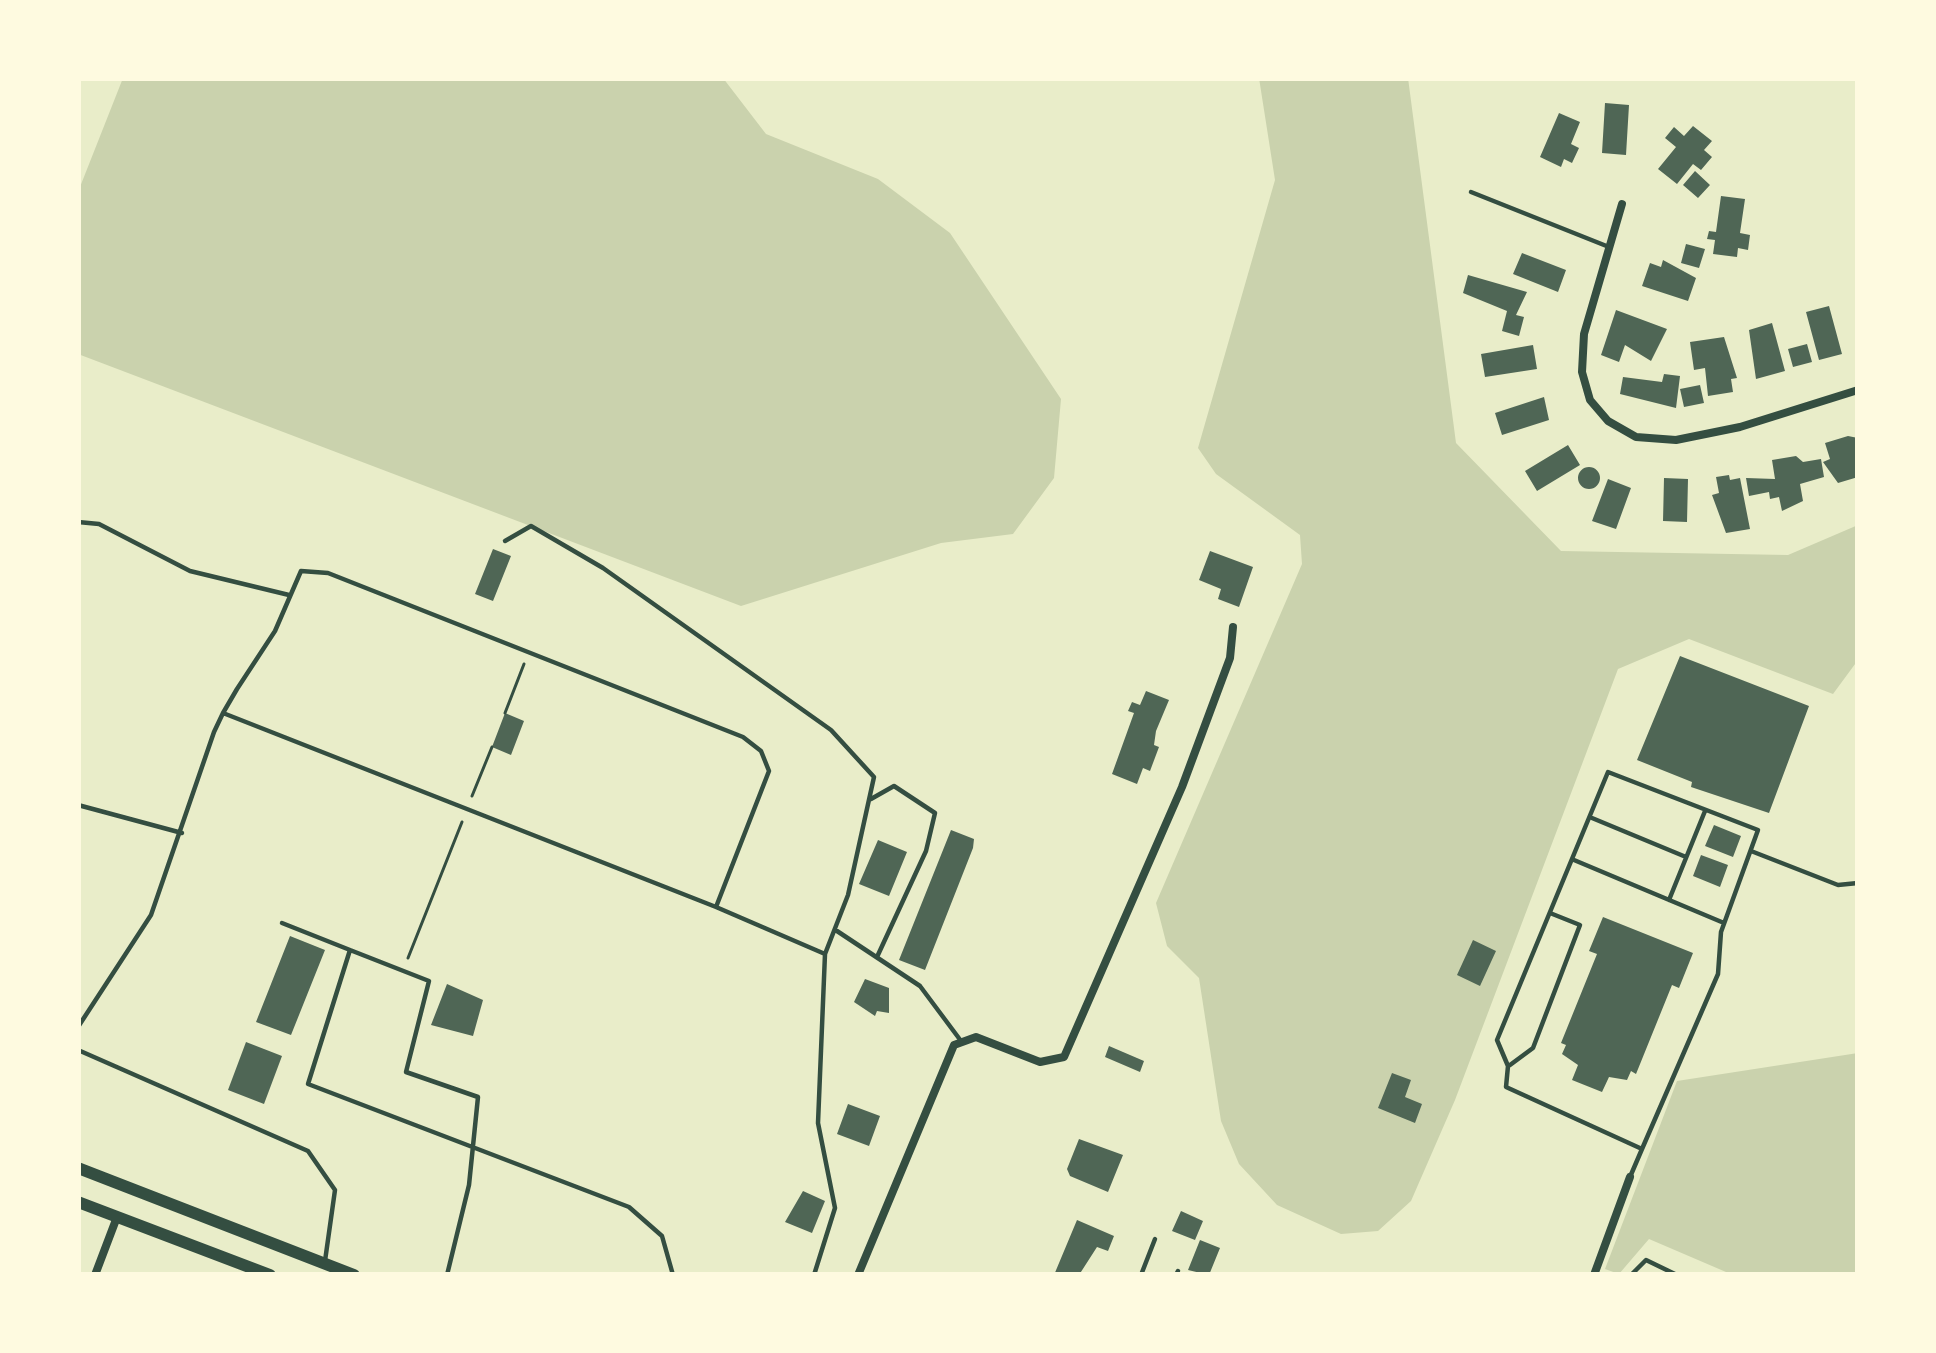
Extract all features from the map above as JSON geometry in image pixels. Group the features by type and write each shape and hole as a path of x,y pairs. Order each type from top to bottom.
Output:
{"main road":[{"path":"78,1168 354,1275"},
{"path":"78,1202 270,1275"}],"street":[{"path":"1622,204 1584,334 1582,373 1590,400 1608,421 1636,436 1676,440 1740,427 1858,390"},
{"path":"858,1275 942,1065 961,1041 984,1039 1040,1062 1064,1058 1182,787 1230,658 1233,627"},
{"path":"1594,1275 1630,1177"},
{"path":"95,1275 117,1217"}],"lane":[{"path":"1471,192 1609,247"},
{"path":"78,522 99,524 190,572 289,596"},
{"path":"506,541 531,526 603,568 831,730 874,777 825,954 818,1124 835,1208 814,1275"},
{"path":"78,1028 151,915 223,713 275,631 301,571 318,570 530,649 743,737 761,751 768,761 766,782 716,907"},
{"path":"223,713 825,954"},
{"path":"1630,1177 1718,974 1724,922 1758,830 1608,772 1497,1040 1508,1066 1506,1087 1642,1149"},
{"path":"871,800 894,786 935,813 926,851 877,957"},
{"path":"79,807 182,833"},
{"path":"1669,900 1706,810"},
{"path":"1589,817 1686,857"},
{"path":"1750,850 1838,885 1858,883"},
{"path":"1572,860 1724,922"},
{"path":"1508,1066 1533,1048 1580,925 1550,913"},
{"path":"282,923 429,981 406,1072 478,1097 469,1185 448,1275"},
{"path":"835,929 920,986 961,1041"},
{"path":"350,950 308,1084 641,1214 670,1251 674,1275"},
{"path":"78,1050 308,1151 335,1190 324,1263"},
{"path":"1142,1275 1155,1239"},
{"path":"1631,1275 1646,1260 1677,1275"}],"path":[{"path":"505,713 530,649"},
{"path":"403,971 492,747"}],"green space":[{"path":"123,78 723,78 766,134 878,179 950,233 1061,399 1054,478 1013,534 941,543 741,606 78,354 78,192"},
{"path":"1259,78 1408,78 1456,443 1561,551 1788,555 1858,525 1858,660 1833,694 1689,639 1618,669 1455,1100 1411,1201 1378,1231 1341,1234 1277,1205 1239,1164 1221,1121 1199,978 1167,946 1156,903 1302,564 1300,535 1216,474 1198,448 1275,180"},
{"path":"1858,1053 1858,1275 1733,1275 1649,1239 1619,1274 1605,1269 1677,1081"}],"building":[{"path":"1605,103 1629,105 1626,155 1602,153"},
{"path":"1559,113 1580,122 1571,144 1579,148 1572,163 1564,159 1561,167 1540,157"},
{"path":"1693,126 1712,141 1704,150 1712,157 1701,170 1693,164 1677,184 1658,169 1676,147 1665,138 1674,127 1684,136"},
{"path":"1695,171 1710,185 1698,198 1683,185"},
{"path":"1721,196 1745,199 1740,233 1750,235 1748,250 1738,248 1737,257 1713,254 1715,240 1707,239 1709,231 1716,232"},
{"path":"1686,244 1705,249 1699,268 1681,263"},
{"path":"1522,253 1566,270 1558,292 1513,274"},
{"path":"1663,260 1696,278 1688,301 1642,286 1650,263 1661,267"},
{"path":"1468,275 1527,292 1516,315 1524,317 1519,336 1502,331 1507,311 1463,293"},
{"path":"1829,306 1842,354 1819,360 1806,312"},
{"path":"1616,310 1667,329 1651,361 1625,345 1619,362 1601,355"},
{"path":"1772,323 1785,371 1756,379 1749,330"},
{"path":"1724,337 1737,378 1731,379 1733,392 1708,396 1705,368 1694,370 1690,342"},
{"path":"1807,344 1812,362 1793,367 1788,349"},
{"path":"1533,345 1537,369 1485,377 1481,354"},
{"path":"1664,374 1680,376 1676,408 1620,394 1623,377 1662,382"},
{"path":"1700,385 1704,403 1684,407 1680,389"},
{"path":"1544,397 1549,420 1502,435 1495,413"},
{"path":"1858,438 1858,477 1838,483 1823,462 1830,459 1825,443"},
{"path":"1568,445 1580,465 1537,491 1525,471"},
{"path":"1796,456 1803,462 1821,459 1824,477 1800,484 1803,501 1782,511 1779,497 1770,499 1769,492 1749,496 1746,478 1775,479 1772,460"},
{"path":"1589,467 1600,478 1589,489 1578,478"},
{"path":"1729,475 1730,480 1740,478 1750,529 1726,533 1712,495 1719,493 1716,477"},
{"path":"1664,478 1688,479 1687,522 1663,521"},
{"path":"1608,479 1631,488 1616,529 1592,521"},
{"path":"493,549 511,556 493,601 475,594"},
{"path":"1210,551 1253,567 1239,607 1218,599 1221,589 1199,580"},
{"path":"1680,656 1809,706 1769,813 1691,787 1692,782 1637,760"},
{"path":"1146,691 1169,700 1156,731 1154,745 1159,747 1150,771 1143,768 1137,784 1112,774 1134,713 1128,711 1132,702 1140,705"},
{"path":"505,713 524,721 511,755 492,747"},
{"path":"1714,825 1741,836 1733,857 1705,846"},
{"path":"951,830 974,839 973,848 925,970 899,960"},
{"path":"878,840 907,852 889,896 859,884"},
{"path":"1701,855 1728,865 1720,887 1693,876"},
{"path":"1603,917 1693,953 1679,988 1672,985 1636,1074 1631,1071 1627,1080 1609,1077 1602,1092 1572,1080 1578,1065 1562,1054 1566,1045 1561,1043 1597,954 1589,951"},
{"path":"290,936 325,950 291,1035 256,1022"},
{"path":"1473,940 1496,951 1480,986 1457,975"},
{"path":"865,979 889,988 889,1013 877,1011 875,1016 854,1002"},
{"path":"447,984 483,1000 473,1036 431,1025"},
{"path":"246,1042 282,1056 264,1104 228,1090"},
{"path":"1109,1046 1144,1061 1140,1072 1105,1057"},
{"path":"1392,1073 1411,1080 1405,1097 1422,1104 1415,1123 1378,1108"},
{"path":"848,1104 880,1116 869,1146 837,1134"},
{"path":"1079,1139 1123,1155 1108,1192 1070,1176 1067,1169"},
{"path":"803,1191 825,1201 812,1233 785,1222"},
{"path":"1181,1211 1203,1221 1195,1240 1172,1231"},
{"path":"1077,1220 1114,1236 1108,1251 1097,1247 1079,1275 1054,1275"},
{"path":"1200,1240 1220,1248 1209,1275 1188,1270"}]}
